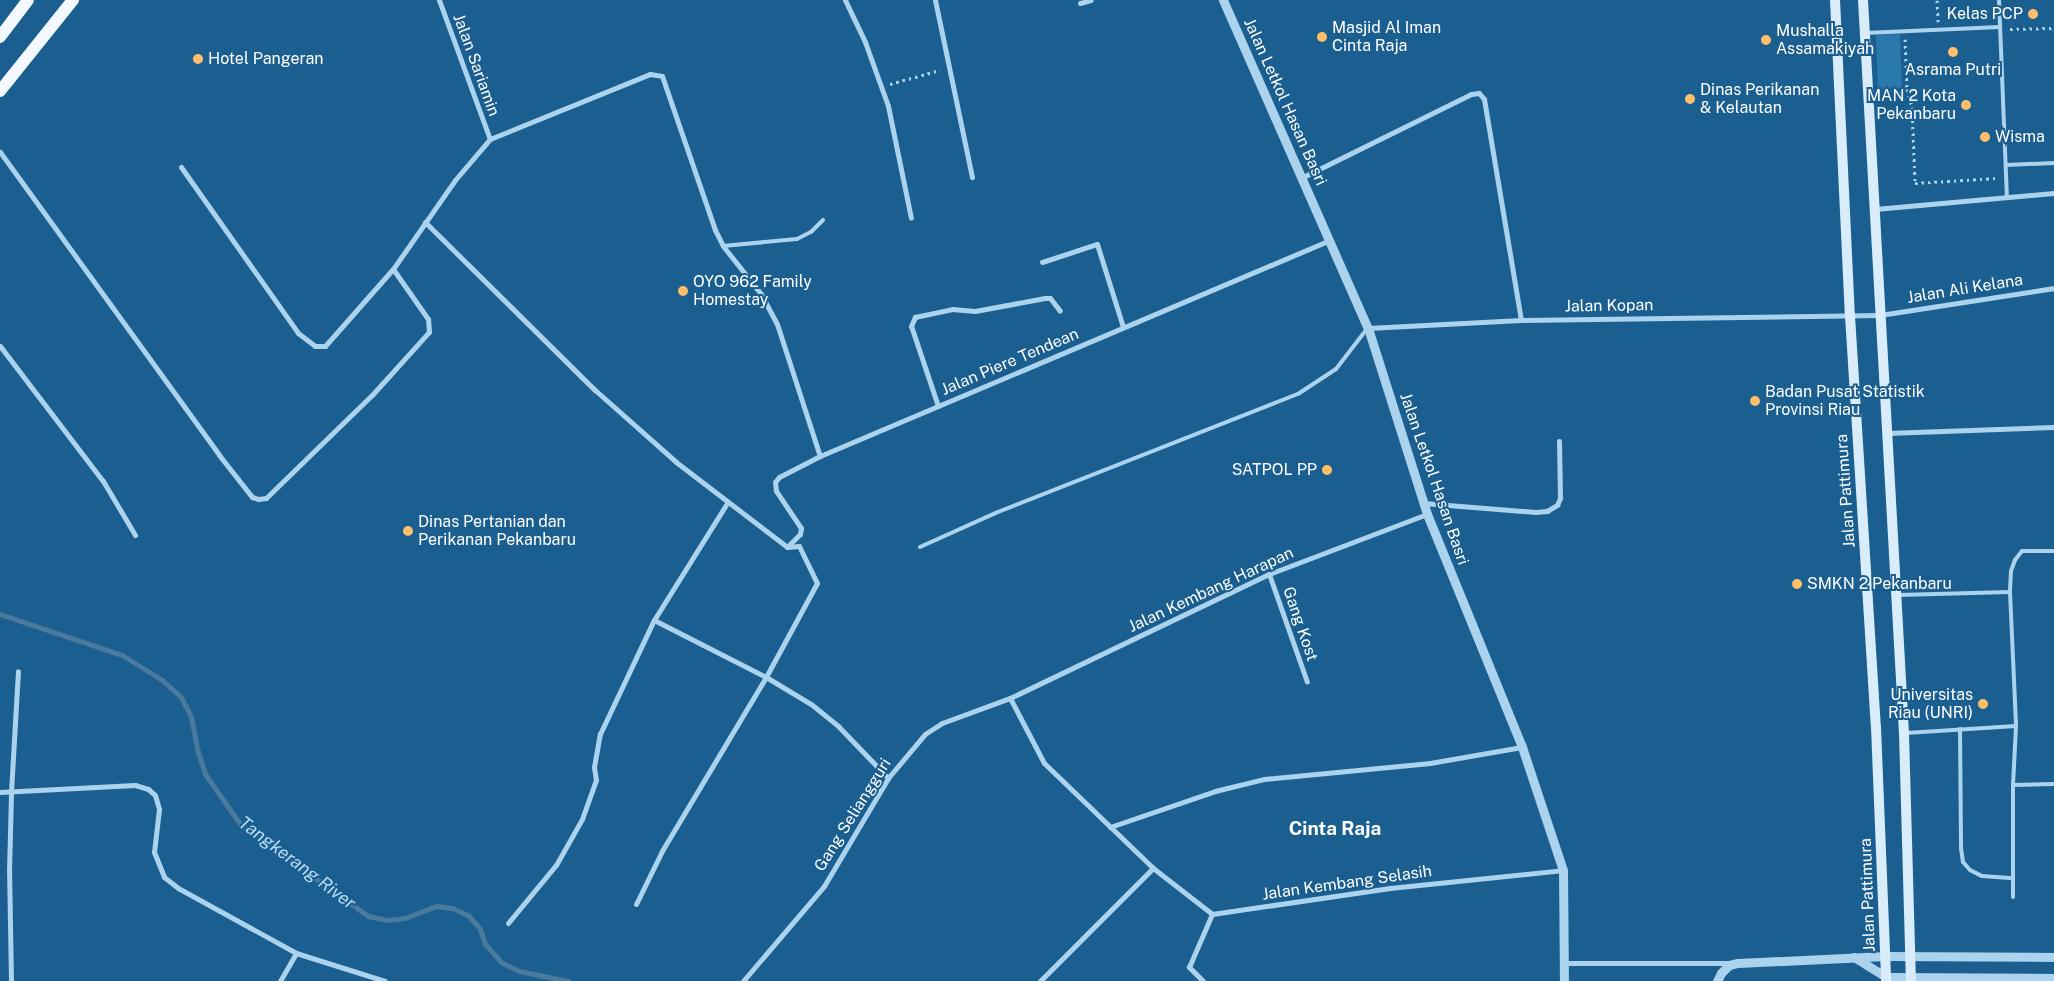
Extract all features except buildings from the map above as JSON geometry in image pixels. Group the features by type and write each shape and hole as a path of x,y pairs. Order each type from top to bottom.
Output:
{"main road":[{"path":"0,36 28,0"},
{"path":"0,91 73,0"},
{"name":"Jalan Pattimura","path":"1836,0 1850,316 1876,727 1886,979"},
{"path":"1863,0 1904,733 1911,979"}],"street":[{"name":"Jalan Sariamin","path":"439,0 490,139"},
{"path":"845,0 865,42 888,106 911,218"},
{"path":"935,0 972,177"},
{"path":"1080,3 1091,0"},
{"name":"Jalan Letkol Hasan Basri","path":"1223,0 1303,177 1368,328 1427,514 1522,747 1563,870 1564,981"},
{"path":"181,167 298,333 315,346 325,346 393,269 455,180 490,139 650,74 662,76 665,80 716,230 724,246 761,294 777,324 820,456"},
{"path":"1303,177 1472,94 1479,93 1484,99 1521,320"},
{"path":"0,152 219,455 252,497 258,500 266,498 372,395 429,332 428,319 393,269"},
{"path":"1875,209 2054,193"},
{"path":"425,222 595,390 676,462 727,503 787,547 799,546 817,583 766,676 662,851 636,904"},
{"name":"Jalan Piere Tendean","path":"787,547 800,534 801,528 776,491 774,482 779,477 820,456 1330,240"},
{"path":"1042,262 1097,244 1123,328"},
{"name":"Jalan Ali Kelana","path":"1850,316 1880,315 2000,294 2054,288"},
{"path":"938,406 911,326 915,317 952,309 975,311 1048,298 1060,311"},
{"name":"Jalan Kopan","path":"1368,328 1521,320 1850,316"},
{"path":"0,346 103,481 134,535"},
{"path":"1887,433 2054,427"},
{"path":"1423,503 1536,512 1547,511 1557,505 1560,498 1559,440"},
{"path":"508,924 556,865 582,819 596,780 594,767 600,734 654,620 727,503"},
{"name":"Jalan Kembang Harapan","path":"1010,698 1269,574 1427,514"},
{"name":"Gang Kost","path":"1269,574 1306,682"},
{"path":"654,620 766,676 811,704 839,727 888,778"},
{"path":"11,981 11,792 18,671"},
{"path":"1010,698 1044,763 1153,868 1212,914 1189,967 1203,981"},
{"name":"Gang Seliangguri","path":"743,981 824,886 888,778 925,734 936,727 1010,698"},
{"path":"1110,827 1214,791 1264,779 1430,763 1522,747"},
{"path":"0,792 135,785 148,789 155,795 159,809 154,852 164,877 178,888 296,953 384,981"},
{"path":"1040,981 1153,868"},
{"name":"Jalan Kembang Selasih","path":"1212,914 1390,888 1563,870"},
{"path":"280,981 296,953"},
{"path":"1564,963 1738,962 1886,956 2054,957"},
{"path":"1853,957 1886,979 2054,978"},
{"path":"1717,981 1721,973 1729,965 1738,962"}],"lane":[{"path":"2000,0 2008,197"},
{"path":"1865,33 2000,28"},
{"path":"2006,165 2054,163"},
{"path":"724,246 797,239 811,232 823,220"},
{"path":"920,547 998,512 1298,394 1336,369 1368,328"},
{"path":"2013,897 2013,785 2016,726 2010,592 2011,571 2015,560 2022,551 2054,551"},
{"path":"1896,595 2010,592"},
{"path":"1904,733 2016,726"},
{"path":"1960,730 1961,848 1964,862 1970,870 1982,876 2013,878"},
{"path":"2013,785 2054,784"}],"path":[{"path":"1937,0 1938,30"},
{"path":"2000,28 2054,28"},
{"path":"1904,31 1907,89 1912,107 1915,183 2006,178"},
{"path":"881,86 950,68"}],"shaded area":[{"path":"1900,34 1902,88 1878,89 1876,35"}],"waterway":[{"name":"Tangkerang River","path":"0,614 122,655 162,680 181,697 191,717 198,752 205,774 240,824 368,916 387,920 405,918 436,906 452,908 468,915 480,929 485,944 501,962 519,971 568,981"}],"place":[{"name":"Kelas PCP","path":"2033,14"},
{"name":"Masjid Al Iman Cinta Raja","path":"1322,37"},
{"name":"Mushalla Assamakiyah","path":"1766,40"},
{"name":"Asrama Putri","path":"1953,52"},
{"name":"Hotel Pangeran","path":"198,59"},
{"name":"Dinas Perikanan & Kelautan","path":"1690,99"},
{"name":"MAN 2 Kota Pekanbaru","path":"1966,105"},
{"name":"Wisma","path":"1985,137"},
{"name":"OYO 962 Family Homestay","path":"683,291"},
{"name":"Badan Pusat Statistik Provinsi Riau","path":"1755,401"},
{"name":"SATPOL PP","path":"1327,470"},
{"name":"Dinas Pertanian dan Perikanan Pekanbaru","path":"408,531"},
{"name":"SMKN 2 Pekanbaru","path":"1797,584"},
{"name":"Universitas Riau (UNRI)","path":"1983,704"}],"district":[{"name":"Cinta Raja","path":"1335,829"}]}
